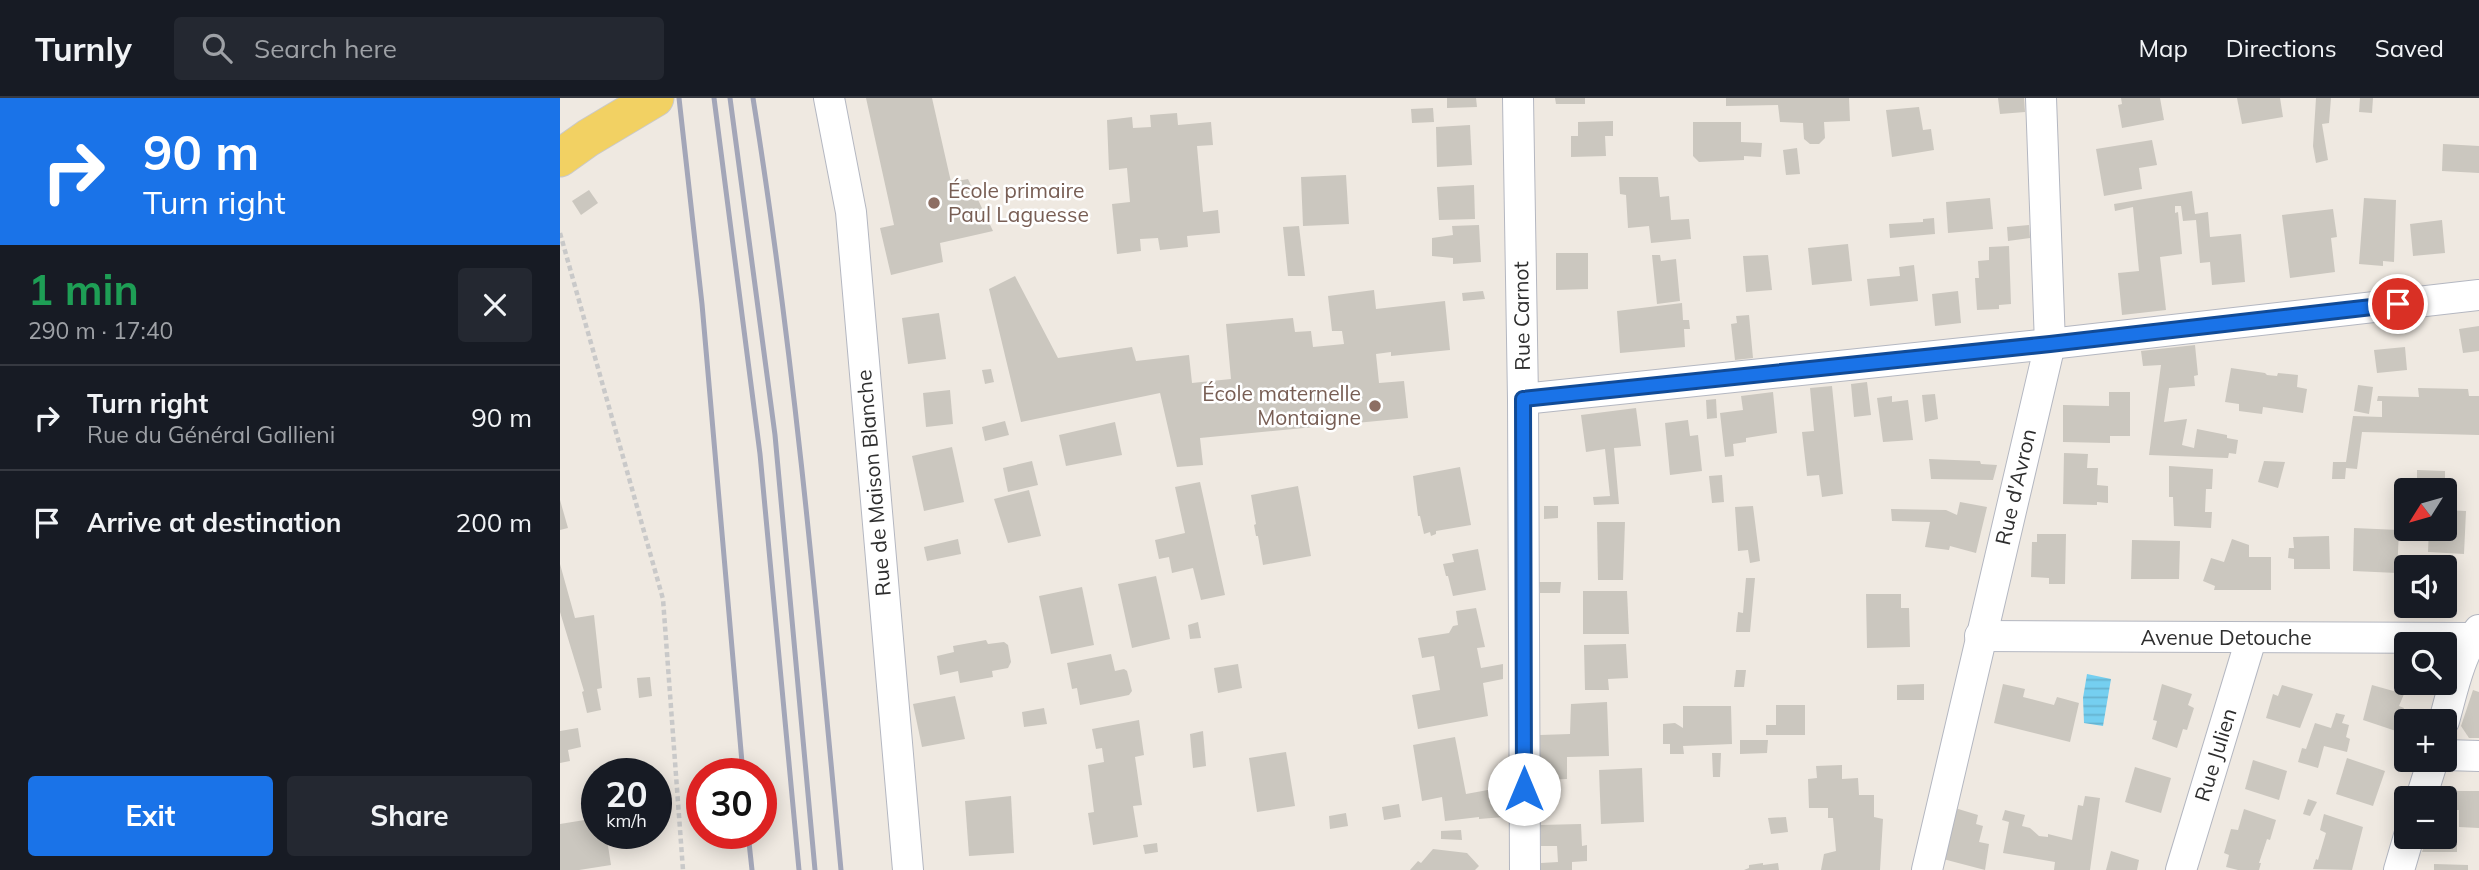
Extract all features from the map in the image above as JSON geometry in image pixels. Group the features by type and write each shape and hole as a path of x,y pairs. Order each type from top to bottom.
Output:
{"main road":[{"path":"560,158 655,98"}],"street":[{"name":"Rue de Maison Blanche","path":"829,98 851,212 908,870"},
{"name":"Rue Carnot","path":"1518,98 1523,399 1524,870"},
{"name":"Rue d'Avron","path":"1927,870 2050,344 2041,98"},
{"path":"1523,399 2050,344 2479,295"},
{"path":"2447,709 2475,634"},
{"name":"Avenue Detouche","path":"1980,636 2251,639 2475,634"},
{"name":"Rue Julien","path":"2180,870 2251,639"},
{"path":"2457,755 2479,756"},
{"path":"2399,870 2405,849"}],"path":[{"path":"560,233 663,599 683,870"}],"water":[{"path":"2087,674 2111,679 2103,726 2084,723 2083,698"}],"building":[{"name":"École primaire Paul Laguesse","path":"866,98 932,98 951,182 968,179 993,231 940,243 943,262 891,275 880,228 894,225"},
{"path":"1447,98 1476,98 1477,107 1447,108"},
{"path":"1555,98 1585,98 1585,104 1556,104"},
{"path":"1726,98 1849,98 1850,121 1824,122 1825,138 1819,144 1810,144 1804,139 1803,123 1780,122 1778,105 1726,106"},
{"path":"1998,98 2024,98 2025,112 2000,114"},
{"path":"2121,98 2160,98 2164,120 2122,128 2118,105 2122,104"},
{"path":"2237,98 2280,98 2283,117 2242,124"},
{"path":"2316,98 2331,98 2329,123 2322,124 2328,160 2316,163 2313,146"},
{"path":"2360,98 2373,98 2372,113 2359,112"},
{"path":"1919,107 1923,130 1931,129 1934,150 1892,157 1886,110"},
{"path":"1433,108 1434,122 1412,123 1411,109"},
{"path":"1177,113 1178,125 1211,122 1213,145 1197,146 1203,212 1218,210 1220,233 1187,236 1188,247 1160,250 1158,238 1140,239 1141,251 1117,254 1112,204 1130,202 1127,168 1109,170 1107,120 1132,117 1133,128 1151,127 1150,115"},
{"path":"1613,121 1613,136 1605,136 1606,156 1571,157 1571,136 1578,136 1578,122"},
{"path":"1693,122 1741,122 1741,142 1762,143 1761,157 1744,156 1744,160 1699,162 1693,156"},
{"path":"1470,125 1472,165 1437,167 1436,127"},
{"path":"2152,140 2157,165 2139,168 2142,189 2104,196 2096,149"},
{"path":"2443,144 2479,146 2479,173 2442,171"},
{"path":"1797,148 1800,174 1786,175 1783,150"},
{"path":"1346,175 1349,224 1303,226 1301,177"},
{"path":"1619,177 1658,177 1660,197 1669,196 1671,220 1689,219 1691,239 1651,243 1649,226 1628,228 1626,195 1620,194"},
{"path":"1474,185 1475,219 1439,220 1437,187"},
{"path":"589,190 598,203 581,215 572,201"},
{"path":"2192,191 2195,214 2208,212 2210,237 2241,234 2245,282 2212,285 2210,262 2200,263 2196,220 2183,221 2181,206 2175,206 2175,213 2178,212 2182,254 2160,257 2166,310 2122,315 2118,273 2139,271 2133,207 2115,211 2114,204"},
{"path":"1990,198 1993,229 1948,233 1946,202"},
{"path":"2364,198 2396,200 2394,262 2383,261 2383,266 2359,264"},
{"path":"2333,209 2337,237 2331,238 2335,272 2290,278 2282,215"},
{"path":"1934,218 1935,234 1890,238 1889,224 1923,222 1923,219"},
{"path":"2442,220 2445,253 2413,256 2410,224"},
{"path":"1479,225 1481,262 1453,264 1453,258 1432,256 1432,238 1453,235 1452,226"},
{"path":"2029,225 2030,238 2008,241 2007,227"},
{"path":"1299,226 1305,276 1288,276 1283,227"},
{"path":"1848,244 1852,281 1812,285 1808,248"},
{"path":"2009,246 2011,304 1999,305 1999,309 1977,310 1975,278 1979,278 1978,261 1989,260 1989,247"},
{"path":"1556,253 1588,253 1588,289 1556,290"},
{"path":"1652,255 1660,255 1661,261 1676,259 1680,301 1657,304"},
{"path":"1768,255 1772,290 1746,292 1743,256"},
{"path":"1914,265 1918,301 1870,306 1867,279 1900,276 1899,267"},
{"path":"1015,276 1058,358 1132,347 1136,361 1189,355 1192,383 1231,379 1226,324 1293,318 1295,332 1311,331 1313,347 1344,344 1342,331 1332,331 1328,296 1374,290 1376,309 1445,301 1450,350 1391,356 1391,352 1376,354 1379,383 1404,381 1408,418 1200,438 1203,465 1177,467 1160,393 1021,422 989,289"},
{"path":"1483,291 1485,299 1463,301 1462,293"},
{"path":"1958,291 1961,323 1935,326 1932,294"},
{"path":"1682,303 1683,320 1689,320 1690,329 1684,329 1685,347 1620,353 1617,311"},
{"path":"939,313 946,359 908,364 902,318"},
{"path":"1749,315 1753,358 1735,360 1731,324 1737,323 1736,316"},
{"path":"2479,326 2479,351 2463,353 2459,329"},
{"path":"2195,345 2198,375 2194,376 2195,386 2169,388 2164,422 2187,419 2182,445 2194,448 2197,429 2227,435 2227,438 2238,440 2236,454 2229,453 2228,458 2149,455 2161,365 2143,366 2141,351"},
{"path":"2405,347 2407,370 2377,373 2374,350"},
{"path":"2231,368 2267,375 2298,375 2297,387 2307,389 2303,413 2263,407 2262,414 2239,411 2239,404 2225,402"},
{"path":"991,369 994,382 985,384 982,370"},
{"path":"1867,382 1871,415 1854,417 1851,384"},
{"path":"2358,385 2373,387 2369,414 2354,411"},
{"path":"1832,386 1843,494 1822,497 1819,475 1807,476 1802,432 1814,431 1810,388"},
{"path":"2418,388 2468,389 2469,396 2479,396 2479,435 2362,432 2357,469 2346,468 2345,479 2332,479 2333,462 2346,462 2353,416 2382,417 2382,401 2377,401 2378,396 2419,397"},
{"path":"950,390 953,424 926,427 923,393"},
{"path":"1773,392 1777,433 1746,438 1746,442 1733,444 1734,456 1725,457 1720,413 1743,410 1741,396"},
{"path":"2109,392 2130,392 2130,436 2110,436 2110,443 2063,442 2063,405 2109,406"},
{"path":"1935,394 1938,419 1925,422 1922,395"},
{"path":"1892,396 1892,402 1908,400 1913,440 1883,442 1877,398"},
{"path":"1716,399 1717,418 1707,419 1706,400"},
{"path":"1636,408 1641,446 1614,448 1619,504 1594,505 1593,497 1610,496 1605,449 1586,452 1581,415"},
{"path":"1688,420 1690,436 1698,435 1702,471 1670,475 1665,423"},
{"path":"1005,421 1009,435 985,441 982,427"},
{"path":"1115,422 1122,455 1066,466 1059,435"},
{"path":"952,447 964,502 924,511 912,456"},
{"path":"2064,453 2088,454 2087,468 2098,468 2097,485 2108,486 2108,503 2063,504"},
{"path":"1929,459 1980,461 1981,464 1997,465 1993,480 1931,479"},
{"path":"1032,461 1038,485 1008,492 1003,468"},
{"path":"2264,461 2285,462 2278,488 2258,482"},
{"path":"2169,466 2213,469 2212,489 2206,489 2205,512 2212,512 2211,528 2174,526 2173,497 2169,497"},
{"path":"1460,467 1471,525 1436,531 1436,534 1431,536 1430,532 1424,534 1418,516 1413,476"},
{"path":"2417,470 2445,471 2445,478 2417,478"},
{"path":"1722,475 1724,502 1712,503 1709,476"},
{"path":"1200,482 1225,595 1201,600 1193,568 1172,573 1169,557 1159,559 1155,540 1185,533 1175,487"},
{"path":"1298,486 1311,556 1263,565 1254,525 1251,495"},
{"path":"1029,490 1041,536 1008,543 994,499"},
{"path":"560,500 568,528 560,530"},
{"path":"1960,502 1987,507 1976,553 1950,546 1949,550 1925,547 1930,522 1892,521 1891,509 1946,510 1957,515"},
{"path":"1544,506 1558,506 1558,518 1544,519"},
{"path":"1753,506 1760,561 1750,563 1748,550 1738,551 1735,507"},
{"path":"2457,511 2466,511 2464,554 2428,552 2428,541 2457,541"},
{"path":"1597,522 1625,522 1623,580 1598,580"},
{"path":"2354,528 2394,530 2394,541 2398,541 2398,555 2394,555 2394,573 2353,571"},
{"path":"2037,534 2066,534 2065,584 2049,584 2049,578 2031,577 2032,542 2037,542"},
{"path":"2329,536 2330,569 2294,569 2294,559 2288,558 2289,548 2294,548 2293,537"},
{"path":"958,539 961,554 927,561 924,547"},
{"path":"2232,539 2249,545 2249,557 2271,557 2271,590 2214,590 2215,586 2203,581 2211,558 2224,562"},
{"path":"2132,540 2180,541 2179,579 2131,579"},
{"path":"1478,549 1486,590 1453,596 1443,564 1454,562 1452,554"},
{"path":"560,564 575,618 594,615 602,688 597,689 601,710 587,713 582,692 584,691 560,612"},
{"path":"1156,576 1170,639 1132,648 1118,584"},
{"path":"1746,578 1755,578 1750,632 1736,632 1738,612 1743,613"},
{"path":"1539,582 1561,582 1560,593 1540,593"},
{"path":"1082,587 1094,645 1051,654 1039,596"},
{"path":"1583,591 1627,591 1629,634 1583,634"},
{"path":"1866,594 1901,594 1901,608 1909,608 1910,647 1867,648"},
{"path":"1476,608 1485,647 1477,648 1481,668 1503,664 1503,679 1483,683 1488,716 1418,729 1412,695 1440,690 1434,656 1422,658 1418,638 1449,633 1453,626 1458,625 1456,611"},
{"path":"1198,622 1201,638 1190,639 1188,625"},
{"path":"986,640 988,644 1004,642 1008,645 1011,662 1008,668 992,671 993,677 960,683 958,671 940,675 937,656 954,652 953,646"},
{"path":"1626,644 1628,678 1608,679 1609,690 1585,690 1584,645"},
{"path":"1111,654 1115,671 1127,671 1132,691 1129,695 1080,705 1077,688 1072,689 1067,663"},
{"path":"1238,664 1242,688 1218,693 1214,668"},
{"path":"1736,670 1746,670 1744,687 1734,687"},
{"path":"650,677 652,696 639,698 637,678"},
{"path":"1924,684 1924,700 1897,700 1897,685"},
{"path":"2003,684 2025,689 2023,697 2054,705 2057,697 2079,703 2070,742 1994,723"},
{"path":"2162,684 2192,694 2188,705 2194,708 2187,730 2183,729 2177,748 2152,739 2157,721 2153,720"},
{"path":"2282,685 2313,694 2300,728 2266,718 2273,694 2278,696"},
{"path":"2372,685 2394,691 2394,695 2404,695 2399,706 2404,709 2394,709 2394,730 2363,720"},
{"path":"2473,690 2479,692 2479,738 2469,738 2461,726"},
{"path":"955,696 965,739 922,747 913,704"},
{"path":"1607,702 1609,756 1567,757 1567,779 1540,780 1540,735 1570,734 1571,704"},
{"path":"1776,705 1805,705 1805,735 1766,735 1766,725 1776,725"},
{"path":"1683,706 1731,706 1732,744 1683,746 1684,754 1670,754 1670,744 1663,744 1663,724 1675,723 1683,728"},
{"path":"1044,708 1047,724 1024,727 1022,712"},
{"path":"2336,713 2345,715 2342,723 2349,725 2346,737 2350,739 2347,752 2324,746 2318,768 2298,762 2302,748 2306,749 2315,723 2331,728"},
{"path":"1139,720 1144,755 1135,757 1142,805 1133,806 1138,837 1093,845 1088,813 1094,812 1088,765 1104,762 1102,748 1096,749 1092,729"},
{"path":"578,728 581,747 568,750 570,761 560,763 560,731"},
{"path":"1203,731 1206,766 1193,768 1190,734"},
{"path":"1455,737 1466,794 1504,787 1504,817 1445,821 1442,797 1422,801 1413,745"},
{"path":"1740,740 1768,740 1767,753 1740,754"},
{"path":"1286,752 1295,806 1257,812 1249,758"},
{"path":"1712,753 1721,753 1720,777 1713,777"},
{"path":"2347,758 2385,771 2373,806 2336,794"},
{"path":"2253,760 2287,771 2279,800 2245,789"},
{"path":"1842,765 1842,779 1858,778 1859,795 1874,795 1874,817 1883,819 1880,870 1821,870 1824,854 1836,851 1833,818 1828,818 1828,808 1809,808 1808,779 1817,778 1816,766"},
{"path":"2135,767 2171,778 2161,813 2125,802"},
{"path":"1642,768 1644,822 1601,824 1599,770"},
{"path":"2457,791 2479,791 2479,828 2459,827"},
{"path":"1011,796 1014,853 969,856 965,801"},
{"path":"2085,796 2100,798 2090,870 2054,870 2055,862 2003,853 2009,822 2002,820 2005,810 2025,815 2022,826 2030,828 2039,836 2048,837 2048,834 2072,840 2078,805 2083,806"},
{"path":"2308,799 2317,802 2310,816 2303,814"},
{"path":"1399,804 1401,817 1384,820 1382,807"},
{"path":"1955,808 1978,815 1976,824 1983,826 1979,842 1989,844 1985,870 1943,859"},
{"path":"2244,809 2276,820 2270,840 2267,839 2259,870 2226,867 2229,855 2224,853 2231,829 2238,830"},
{"path":"1346,813 1348,826 1330,829 1329,816"},
{"path":"2324,814 2363,827 2352,870 2313,869 2326,833 2320,830"},
{"path":"1786,817 1788,832 1771,834 1768,818"},
{"path":"581,821 581,849 608,849 611,865 560,870 560,824"},
{"path":"1581,824 1582,846 1587,845 1587,861 1572,862 1572,870 1541,870 1541,863 1558,862 1557,846 1541,846 1540,825"},
{"path":"1461,830 1462,840 1441,839 1441,831"},
{"path":"1157,843 1158,852 1145,854 1143,845"},
{"path":"1433,849 1467,853 1479,866 1475,870 1410,870 1418,861 1421,863"},
{"path":"2423,849 2457,849 2457,852 2422,852"},
{"path":"2111,851 2139,860 2137,870 2106,870"},
{"path":"1778,863 1779,870 1744,870 1749,868 1749,865"},
{"path":"2434,864 2468,865 2468,870 2434,870"}],"railway":[{"path":"679,98 702,304 742,758"},
{"path":"714,98 760,454 799,870"},
{"path":"730,98 775,435 815,870"},
{"path":"753,98 793,387 841,870"},
{"path":"750,849 752,870"}],"place":[{"name":"École primaire Paul Laguesse","path":"934,203"},
{"name":"École maternelle Montaigne","path":"1375,406"}],"route":[{"path":"1524,789 1523,399 2050,344 2398,304"}]}
